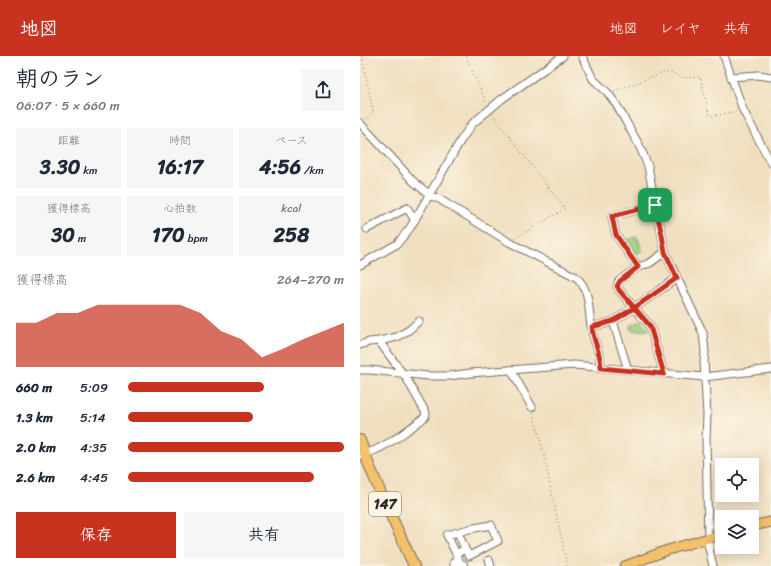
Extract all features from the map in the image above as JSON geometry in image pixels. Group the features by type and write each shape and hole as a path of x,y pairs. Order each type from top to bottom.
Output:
{"highway":[{"name":"147","path":"360,440 363,455 414,566"}],"main road":[{"path":"759,525 771,522"},
{"path":"625,566 668,550 715,536"}],"street":[{"path":"360,265 397,244 410,228 461,140 472,124 518,87 563,56"},
{"path":"582,56 593,79 608,93 616,104 639,145 648,166 665,252 703,333 707,415 708,544 713,566"},
{"path":"724,56 743,110 771,163"},
{"path":"732,77 759,75 771,77"},
{"path":"361,124 414,182 430,195 440,199 509,242 576,276 582,281 586,289 589,302 592,333 601,360 601,368"},
{"path":"638,267 616,235 612,216 655,205"},
{"path":"367,229 407,208 415,220"},
{"path":"664,374 650,326 617,286 620,281 638,267 650,263 665,252"},
{"path":"592,327 613,321 677,278"},
{"path":"360,345 397,336 409,330 419,321"},
{"path":"613,321 628,370"},
{"path":"363,455 398,438 425,417 426,414 404,374 379,341"},
{"path":"360,370 428,376 449,376 574,365 704,377 771,369"},
{"path":"511,370 532,407"},
{"path":"454,566 454,562 459,560 447,535 458,532 491,525 498,541 469,556 458,532"},
{"path":"456,554 465,549"},
{"path":"454,566 463,564 464,566"}],"path":[{"path":"361,124 373,112 362,56"},
{"path":"466,56 489,110 565,209 509,242"},
{"path":"608,93 663,73 672,73 684,78 700,77 709,114 713,116 743,110"},
{"path":"532,407 543,450 567,566"}],"green space":[{"path":"637,237 642,250 634,256 623,241"},
{"path":"641,321 649,331 631,330 630,326"}],"route":[{"path":"655,205 612,217 616,235 638,267 620,281 617,286 619,290 634,308 650,326 664,374 601,368 601,360 592,333 592,327 613,321 634,308 677,278 665,252 655,205"}]}
